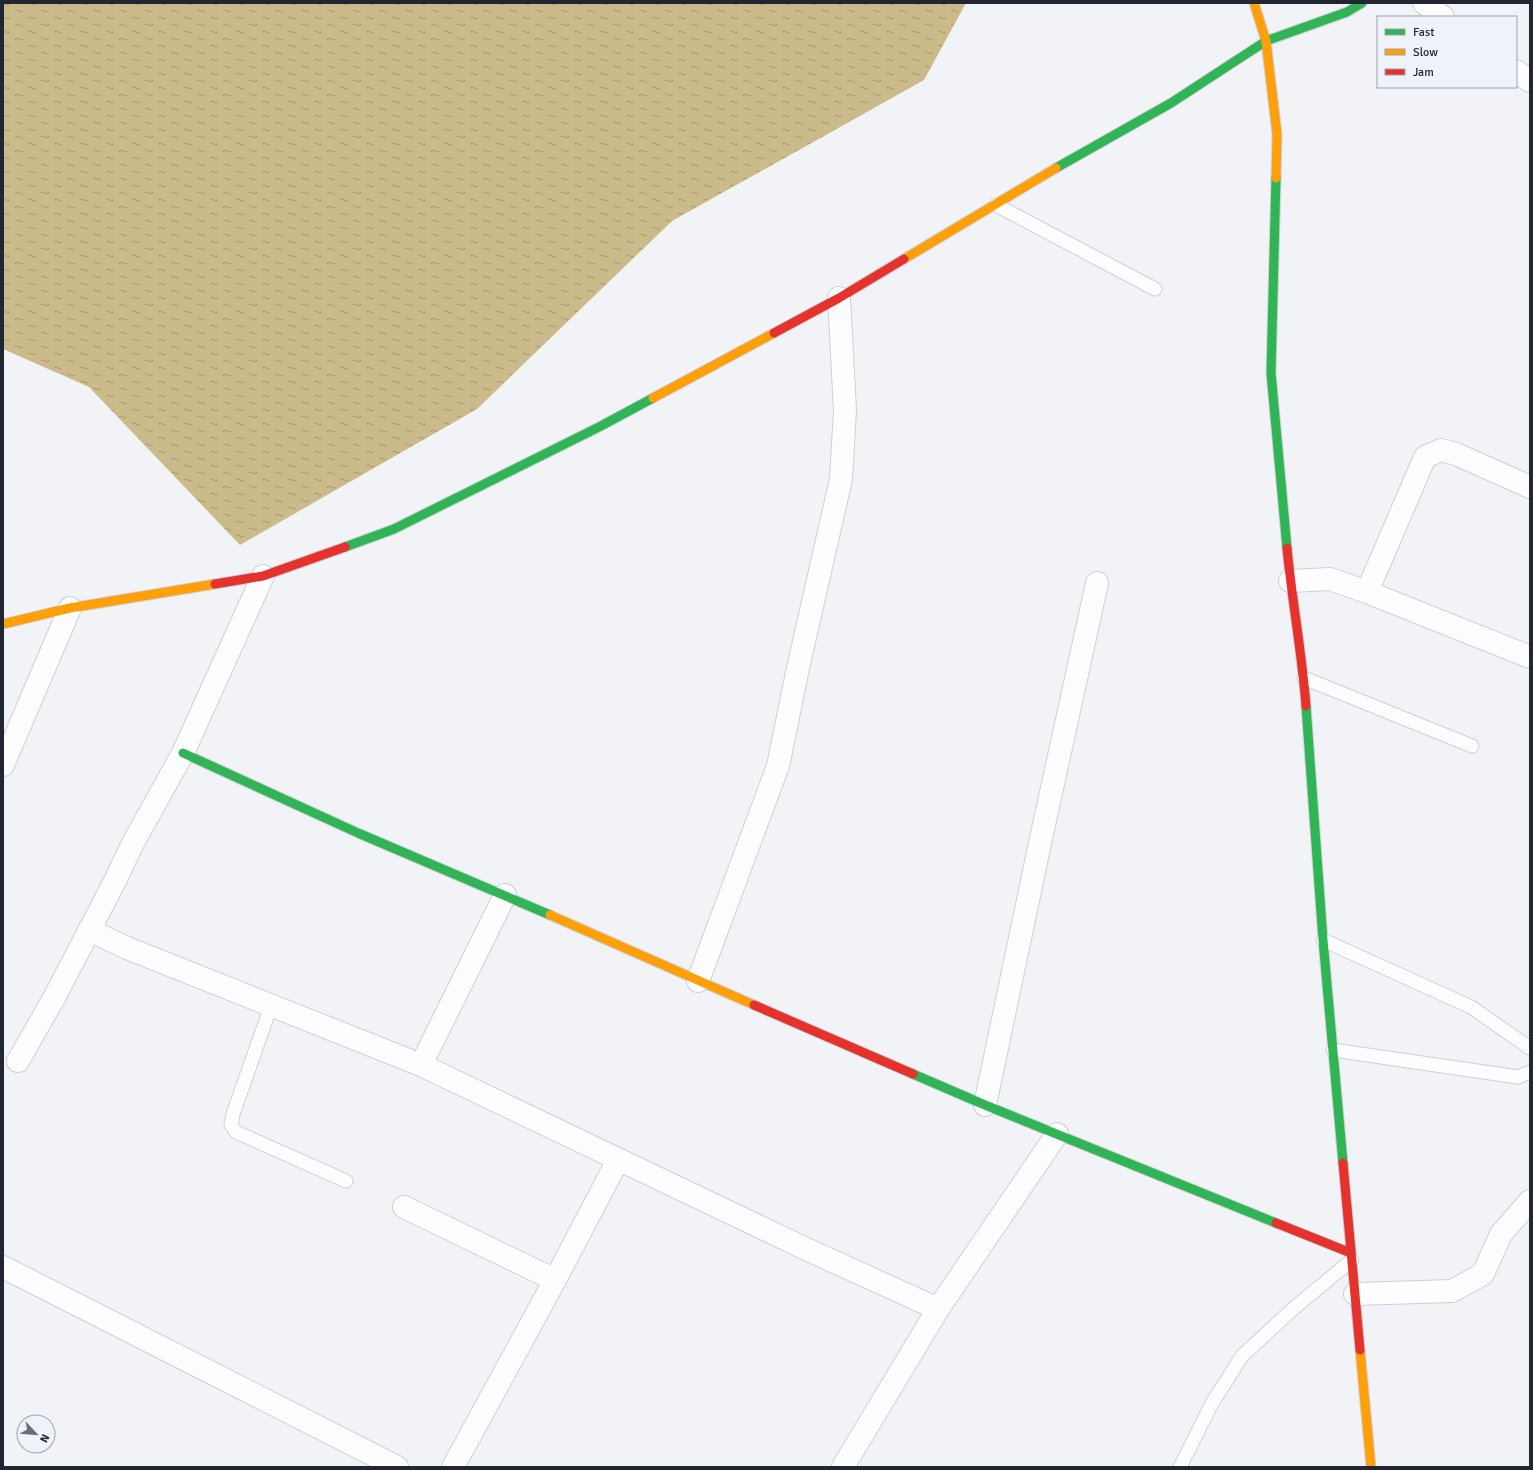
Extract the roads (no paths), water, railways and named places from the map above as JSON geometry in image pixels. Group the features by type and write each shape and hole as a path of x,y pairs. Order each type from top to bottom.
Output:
{"street":[{"path":"1254,3 1266,41 1277,134 1271,373 1290,581 1304,678 1323,940 1371,1467"},
{"path":"3,624 70,608 263,576 394,529 599,427 839,298 1036,180 1171,104 1266,41 1347,12 1362,3"},
{"path":"1424,3 1442,16"},
{"path":"1517,72 1530,81"},
{"path":"698,981 778,766 798,668 841,480 845,410 839,298"},
{"path":"1367,592 1425,457 1442,450 1456,454 1530,487"},
{"path":"18,1061 54,998 133,843 182,753 263,576"},
{"path":"1290,581 1330,579 1367,592 1530,657"},
{"path":"985,1105 1097,583"},
{"path":"3,765 70,608"},
{"path":"182,753 358,833 505,894 698,981 985,1105 1352,1256"},
{"path":"421,1065 505,894"},
{"path":"89,930 127,948 421,1065 804,1248 938,1309"},
{"path":"843,1467 938,1309 1057,1134"},
{"path":"453,1467 555,1280 618,1160"},
{"path":"1355,1294 1452,1291 1483,1274 1501,1234 1530,1201"},
{"path":"404,1207 555,1280"},
{"path":"3,1267 397,1467"}],"lane":[{"path":"996,205 1156,289"},
{"path":"1304,678 1472,746"},
{"path":"1323,940 1471,1007 1530,1048"},
{"path":"271,1006 233,1114 231,1125 236,1132 346,1181"},
{"path":"1333,1050 1518,1077 1530,1072"},
{"path":"1180,1467 1211,1405 1242,1356 1352,1256"}],"water":[{"path":"3,3 966,3 924,80 672,221 477,409 240,545 89,387 3,349"}]}
